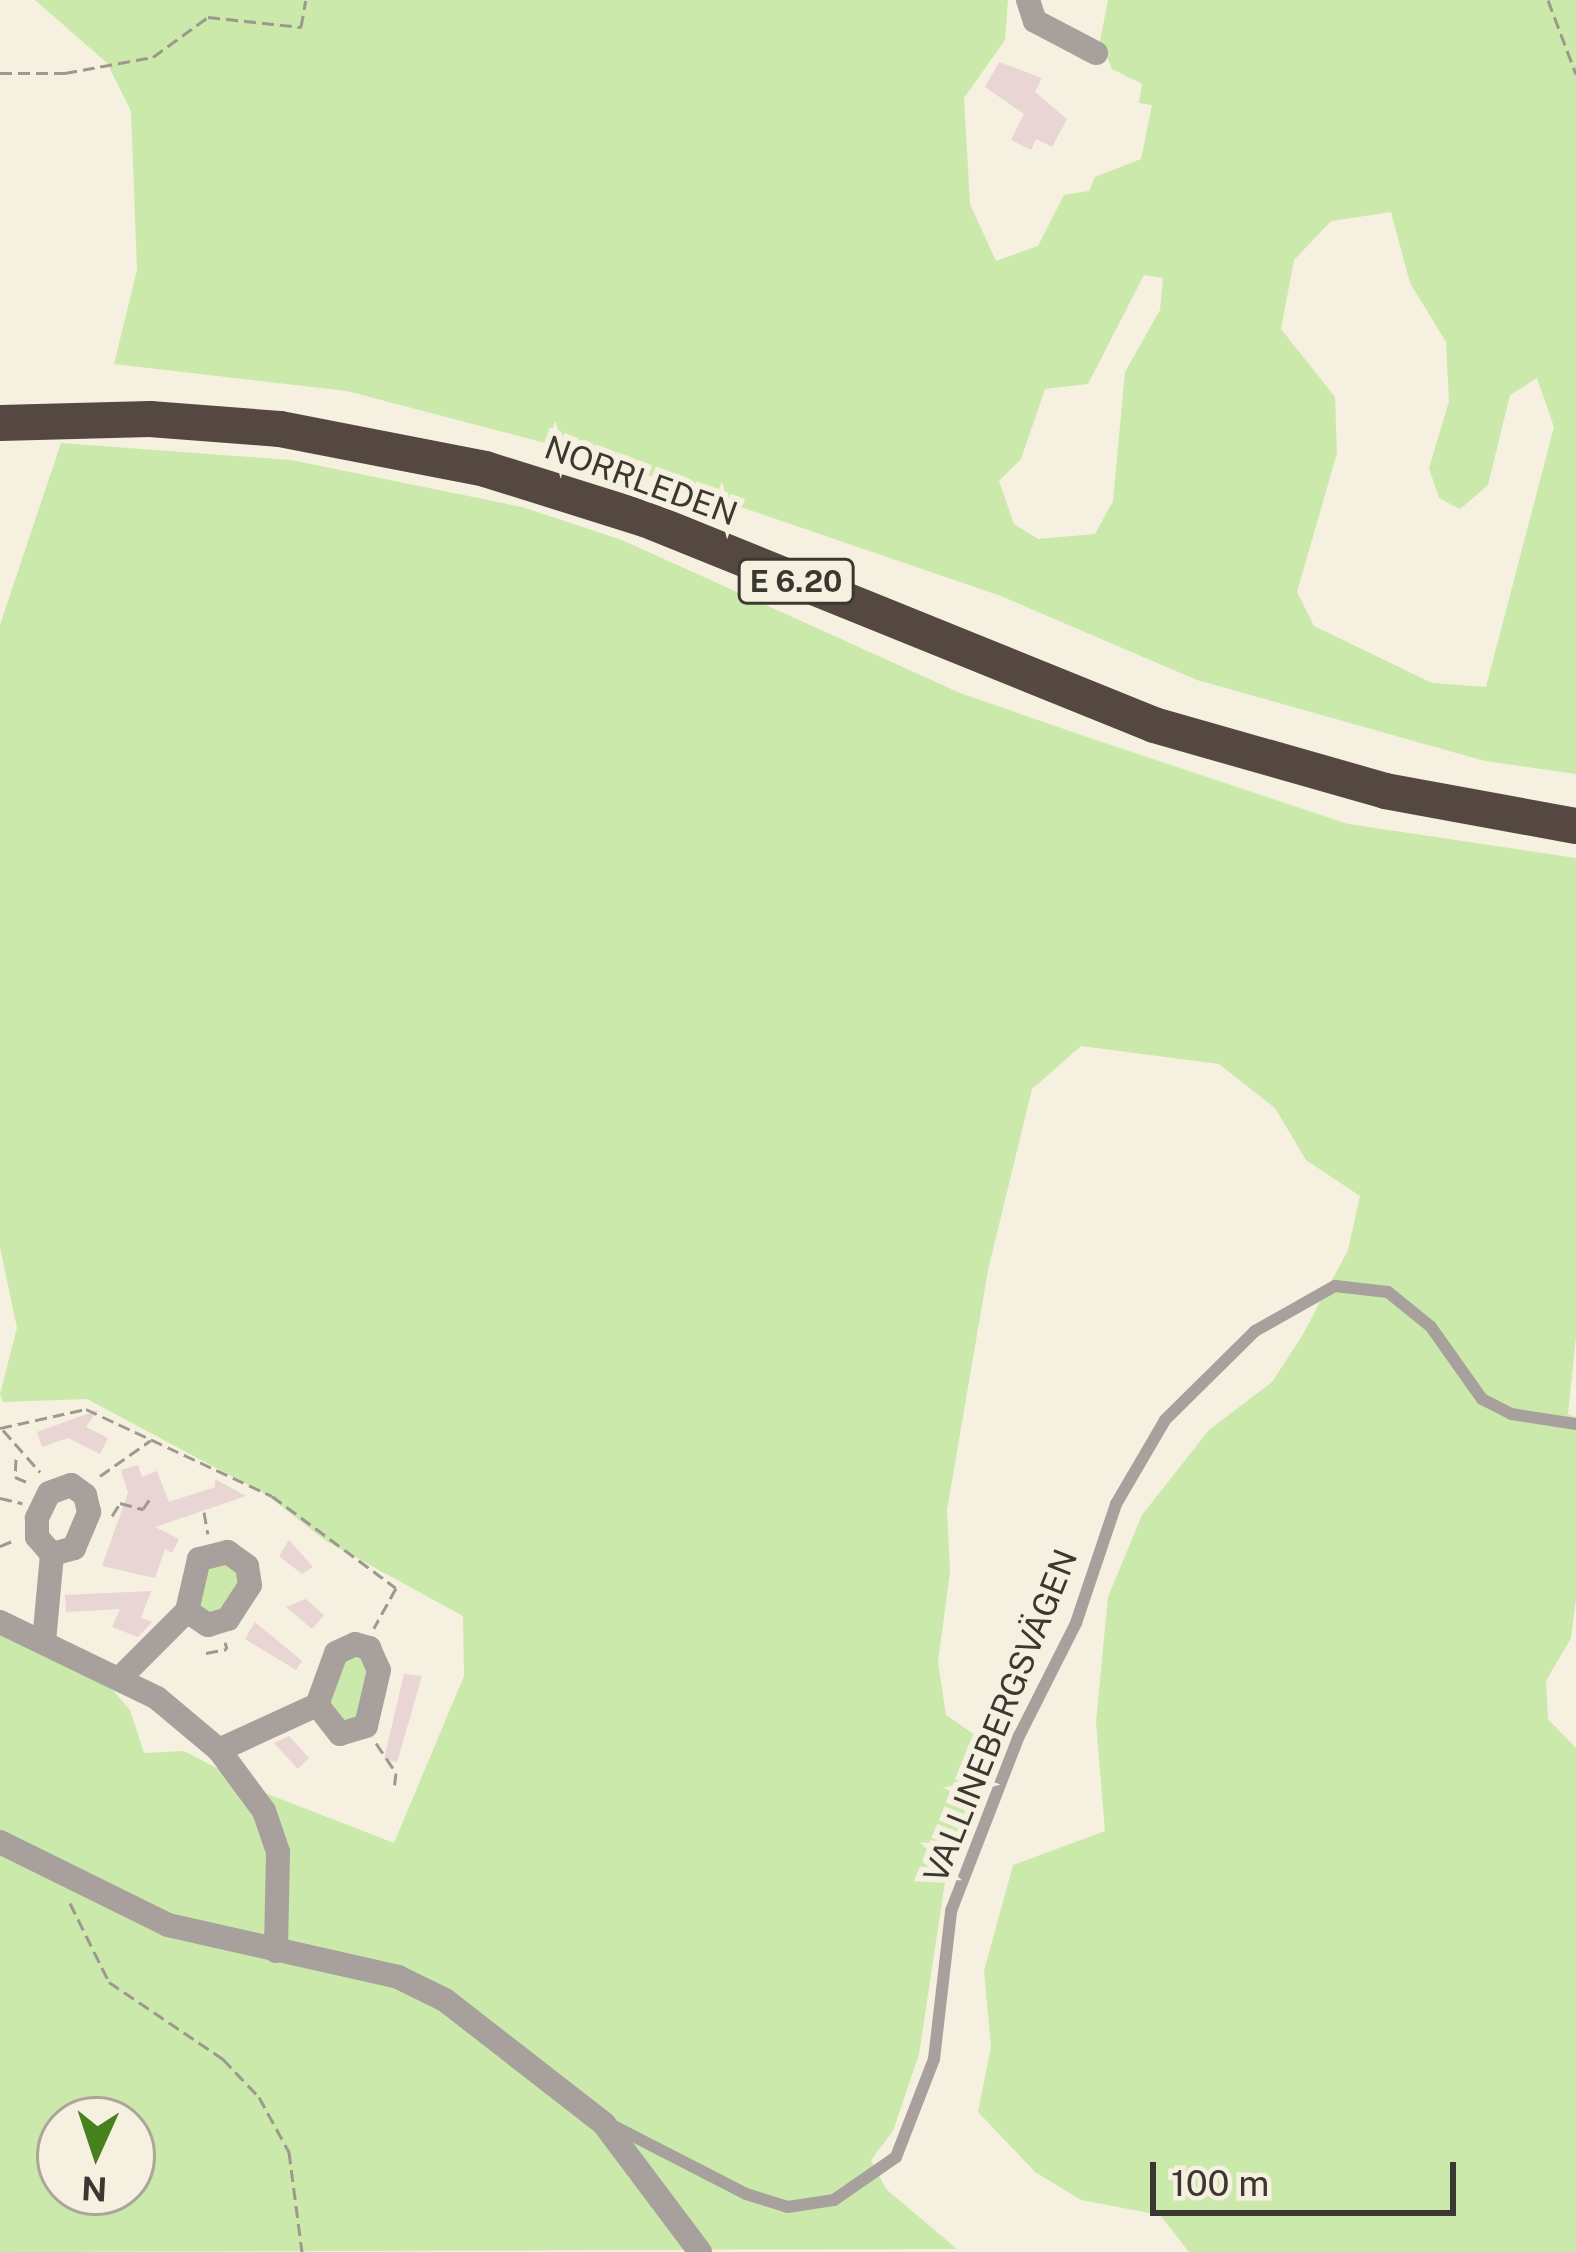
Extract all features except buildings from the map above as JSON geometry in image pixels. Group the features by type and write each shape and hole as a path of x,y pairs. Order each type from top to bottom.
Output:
{"highway":[{"name":"NORRLEDEN","path":"0,423 150,419 261,428 485,469 645,519 1154,724 1385,791 1576,826"}],"street":[{"path":"1028,0 1035,21 1096,53"},
{"path":"44,1642 52,1554 35,1527 52,1490 85,1499 74,1548 52,1554"},
{"path":"120,1678 188,1611"},
{"path":"0,1622 120,1678 179,1712 219,1750 264,1811 278,1852 276,1951"},
{"path":"219,1750 317,1705 336,1653 364,1646 379,1670 372,1716 358,1730 333,1731 317,1705"},
{"path":"0,1842 168,1925 398,1977 445,2000 604,2124 700,2252"}],"lane":[{"name":"VALLINEBERGSVÄGEN","path":"604,2124 788,2207 834,2200 896,2157 934,2059 951,1911 1018,1736 1076,1623 1116,1504 1165,1420 1255,1330 1335,1286 1388,1292 1431,1327 1482,1399 1511,1414 1576,1424"}],"path":[{"path":"0,73 65,73 153,57 208,17 302,27 306,0"},
{"path":"1548,0 1576,74"},
{"path":"52,1490 1,1428 81,1408 272,1496 395,1588 364,1646"},
{"path":"149,1500 143,1509 120,1503 113,1516 85,1499 152,1438"},
{"path":"16,1459 15,1477 52,1490"},
{"path":"358,1730 386,1755 394,1789"},
{"path":"66,1872 85,1943 109,1982 223,2059 259,2097 289,2152 302,2252"}],"green space":[{"path":"35,0 1008,0 1005,40 964,98 970,204 996,261 1038,246 1064,195 1089,191 1095,177 1141,159 1152,105 1139,103 1142,84 1112,69 1100,41 1108,0 1576,0 1576,774 1485,761 1197,680 1001,596 580,452 347,391 114,364 137,270 131,111 107,63","holes":["1391,212 1410,283 1446,342 1449,401 1429,468 1439,498 1460,509 1488,485 1510,395 1537,378 1554,427 1486,687 1432,683 1314,626 1297,592 1337,453 1335,397 1281,329 1294,260 1331,221","1144,275 1163,278 1160,310 1125,372 1113,501 1095,534 1038,539 1014,524 999,481 1021,459 1045,389 1088,384"]},
{"path":"61,443 291,460 522,507 622,540 960,693 1348,824 1576,858 1576,1337 1568,1414 1576,1417 1576,1599 1571,1638 1546,1681 1548,1719 1576,1748 1576,2252 1189,2252 1160,2215 1081,2200 1035,2172 978,2112 991,2047 984,1971 1013,1865 1105,1831 1096,1722 1108,1597 1142,1515 1209,1430 1272,1382 1348,1250 1360,1196 1306,1160 1275,1108 1219,1064 1081,1046 1032,1089 988,1270 947,1510 950,1572 938,1662 946,1715 985,1742 978,1795 947,1869 919,2054 893,2131 871,2160 886,2189 957,2249 0,2252 0,1628 111,1688 130,1710 144,1753 184,1751 265,1793 394,1843 464,1676 463,1616 326,1541 267,1495 87,1399 3,1402 0,1394 17,1328 0,1247 0,625"},
{"path":"207,1557 245,1573 217,1620 189,1600"},
{"path":"343,1651 371,1659 365,1720 333,1722 326,1684"}]}
